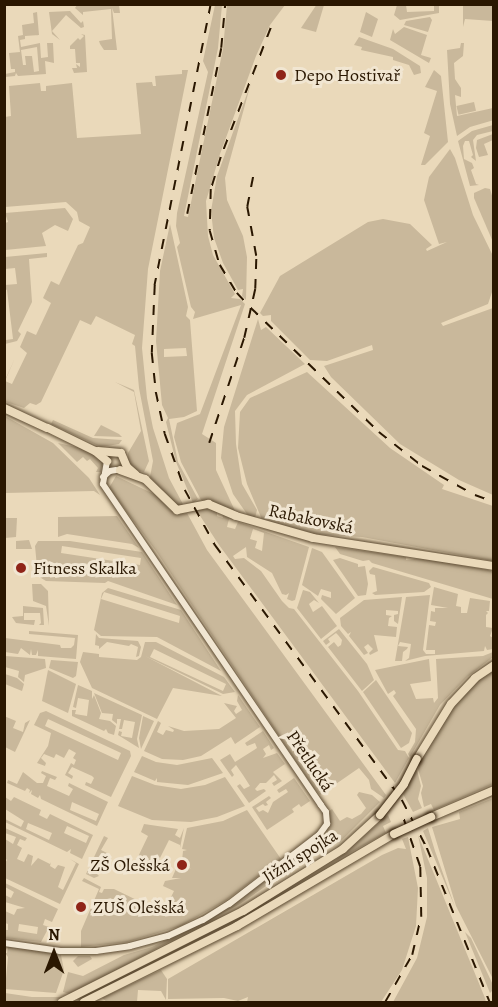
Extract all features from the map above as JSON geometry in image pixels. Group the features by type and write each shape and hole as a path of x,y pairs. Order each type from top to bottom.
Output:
{"highway":[{"name":"Jižní spojka","path":"84,1002 98,990 234,916 332,856 358,837 380,815 451,704 475,678 494,665"},
{"name":"Jižní spojka","path":"62,1002 98,990 237,926 394,834 494,790"},
{"path":"462,804 494,795"}],"main road":[{"path":"5,408 95,451 108,459 110,468 118,470 126,462 121,453 108,459"},
{"name":"Rabakovská","path":"126,462 127,467 157,489 177,510 208,504 236,516 313,538 494,566"},
{"name":"Rabakovská","path":"118,470 139,476"}],"street":[{"path":"103,477 108,459"},
{"path":"103,477 110,471 118,470"},
{"name":"Přetlucká","path":"4,943 60,951 96,951 141,944 168,936 203,920 229,904 319,835 327,824 326,812 103,485 103,477"}],"shaded area":[{"path":"317,4 324,5 316,32 301,28"},
{"path":"77,5 119,5 120,13 114,13 112,8 117,50 104,50 99,41 112,39 111,9 83,12 83,15 75,8"},
{"path":"215,5 222,5 218,48 184,216 188,217 223,49 227,5 285,5 270,25 256,56 220,154 206,201 208,236 213,255 235,294 231,298 240,299 245,304 202,434 216,443 216,470 236,513 216,503 201,500 181,462 174,437 177,423 200,414 241,305 193,319 195,312 191,307 177,247 180,243 176,226 177,213 208,72 203,61"},
{"path":"397,5 406,5 407,12 434,11 434,5 439,5 439,13 400,20 394,15"},
{"path":"463,5 493,5 493,21 465,19 463,27"},
{"path":"70,11 81,23 83,21 84,27 81,28 66,15 52,31 60,40 52,34 49,12"},
{"path":"37,12 39,35 25,36 25,39 20,40 21,47 40,43 41,58 48,57 47,43 53,43 54,63 45,61 46,74 18,76 16,73 15,76 5,77 5,74 15,72 15,69 11,69 9,53 20,52 18,36 23,35 22,25 34,23 33,13","holes":["37,47 39,71 34,72 32,56 25,56 26,65 23,65 21,50"]},
{"path":"366,12 378,19 372,37 360,32"},
{"path":"430,17 432,20 428,32 404,25 406,21"},
{"path":"404,27 427,35 421,55 431,58 429,63 390,40 393,29 395,34"},
{"path":"81,34 85,35 87,72 74,73 72,68 77,68 76,64 80,67 80,63 76,63 75,49 70,49 70,46 78,38 80,40 84,36"},
{"path":"359,37 393,49 420,66 421,73 414,75 409,65 393,60 393,57 361,50 362,47 354,45"},
{"path":"461,43 464,43 463,56 454,63 455,79 461,88 461,97 455,95 457,116 493,108 494,120 470,127 457,136 450,104 447,50 460,48"},
{"path":"182,70 188,70 148,269 142,348 147,398 153,428 169,478 185,508 176,506 150,477 153,461 139,388 135,346 132,344 135,335 96,316 91,325 80,320 41,402 36,405 30,403 24,408 6,402 5,381 12,384 27,353 20,347 27,331 36,335 51,303 43,298 51,281 59,285 78,245 83,243 90,227 79,221 77,212 66,202 5,207 5,117 11,116 9,86 40,83 41,91 46,91 46,86 72,83 77,138 141,134 136,83 152,82 153,86 156,86 155,76 182,74"},
{"path":"434,70 441,76 448,142 425,165 421,165 430,136 424,133 437,91 425,87"},
{"path":"251,83 225,178 227,200 243,236 247,257 246,300 242,296 243,289 238,290 223,263 214,238 211,211 217,176"},
{"path":"474,102 476,111 458,115 456,106"},
{"path":"493,125 493,131 477,135 473,140 476,161 471,157 473,155 469,141 465,141 463,146 464,159 472,163 474,168 471,170 476,184 479,185 470,186 458,141 472,131"},
{"path":"493,134 493,140 484,144 488,155 479,157 476,148 477,140"},
{"path":"450,149 473,215 493,256 494,286 488,304 441,323 443,326 493,308 493,495 459,480 400,444 331,377 324,366 373,350 372,345 327,361 310,360 271,321 271,315 263,316 260,313 280,276 368,222 383,219 410,224 432,245 426,249 427,251 447,242 439,244 424,200 429,177"},
{"path":"485,188 490,189 493,199 493,242 474,198 474,193"},
{"path":"65,208 73,219 68,231 55,225 42,233 46,246 5,250 5,223 8,222 5,213"},
{"path":"170,224 188,307 186,316 190,320 197,411 184,417 169,419 178,462 198,499 193,503 176,462 166,422 168,418 162,405 156,341 160,271","holes":["186,348 187,356 164,357 164,349"]},
{"path":"47,253 47,257 29,259 32,302 18,331 21,334 17,341 5,344 5,327 6,340 13,339 5,285 17,284 15,268 5,269 5,257"},
{"path":"258,319 261,330 266,327 305,364 247,395 235,411 236,444 242,484 257,510 255,518 249,517 233,494 221,458 224,427"},
{"path":"307,372 390,448 444,485 442,489 493,506 493,561 362,537 310,534 263,522 247,484 238,448 240,412 250,398"},
{"path":"115,382 134,390 149,461 144,472 132,469 128,463 128,453 141,431 134,392"},
{"path":"5,416 53,443 89,478 100,495 94,491 5,493"},
{"path":"53,420 93,438 122,440 119,444 101,447 51,424"},
{"path":"101,425 119,434 122,437 94,436"},
{"path":"58,443 85,449 103,459 101,472 96,472 98,468 90,459 87,461 83,457 77,462"},
{"path":"116,476 158,496 170,510 177,514 187,513 207,550 386,795 384,798 371,789 369,780 359,768 320,795 313,787 156,551 109,488"},
{"path":"195,508 206,508 217,512 217,516 223,518 222,514 238,520 229,519 227,527 235,529 238,522 309,547 295,600 292,601 287,599 289,593 282,594 272,573 247,557 246,547 233,556 235,559 244,558 261,571 282,601 289,608 294,609 358,691 398,750 405,751 409,758 395,783 219,545","holes":["253,529 264,533 262,551 255,548 257,541 250,539"]},
{"path":"117,516 139,548 132,544 67,534 58,537 58,517"},
{"path":"4,518 17,518 16,537 5,538"},
{"path":"29,540 32,549 16,549 16,541"},
{"path":"38,541 70,541 142,552 177,605 108,581 105,583 46,581 33,573 33,569 37,567 35,546","holes":["62,546 141,558 140,565 61,553"]},
{"path":"335,547 406,557 406,560 422,558 488,570 493,572 493,599 372,563 369,560 363,561 340,554"},
{"path":"312,548 322,552 355,598 336,614 321,599 322,595 331,598 331,592 321,589 318,596 302,585"},
{"path":"340,558 358,564 358,567 365,566 368,584 366,595 358,596 333,560"},
{"path":"373,567 429,583 431,587 424,592 375,595 372,593 377,591 375,575 370,574 369,571"},
{"path":"32,584 41,584 48,591 49,626 46,606 33,601"},
{"path":"434,587 458,594 456,606 461,607 461,613 467,613 470,598 490,601 489,611 486,611 488,613 486,627 493,628 490,636 493,638 493,649 487,650 485,646 484,651 425,656 405,661 409,658 411,644 400,642 398,646 408,647 403,652 402,661 395,661 406,597 430,595 423,650 426,654 435,654 435,650 426,650 429,625 435,626 436,622 430,621 431,611 435,612 435,608 448,608 431,605"},
{"path":"108,588 181,610 221,671 157,637 101,636 94,630 102,593","holes":["104,592 180,616 179,623 101,599"]},
{"path":"303,590 310,592 319,603 314,600 309,604 313,612 322,606 337,626 321,639 297,608"},
{"path":"402,597 398,624 394,621 394,615 398,614 398,611 386,610 386,615 392,616 389,618 388,626 397,627 396,637 374,635 378,651 370,655 373,649 368,644 364,647 368,653 364,655 349,636 351,632 348,634 341,626 340,618 364,600"},
{"path":"23,606 43,608 44,625 39,625 41,623 40,613 24,613 24,620 35,620 34,625 16,623 12,617 23,616"},
{"path":"339,629 367,664 374,680 362,691 328,647 334,642 338,647 342,640 336,633 328,639 330,642 326,645 323,641"},
{"path":"29,631 78,635 76,659 38,656 38,650 36,655 32,655 31,649 30,655 21,648 18,654 5,652 5,638 60,645 61,648 71,648 74,645 75,638 29,634"},
{"path":"96,634 99,638 138,641 141,647 139,656 136,657 138,647 131,644 129,646 107,642 99,649 99,646 95,645"},
{"path":"145,642 156,642 224,677 235,692 223,694 145,656 222,696 173,688 157,719 92,688 80,662 83,652 99,654 99,657 137,660 141,657","holes":["154,649 226,684 223,691 150,657"]},
{"path":"493,652 493,657 467,677 440,705 410,757 408,754 415,742 416,729 393,696 396,693 394,690 388,694 375,670 429,659 431,681 410,684 416,699 433,698 434,703 438,698 436,659 483,656"},
{"path":"5,656 45,659 46,668 25,675 24,682 18,677 19,671 5,667"},
{"path":"51,660 78,662 76,676 73,678 49,668"},
{"path":"48,670 76,684 68,713 42,701"},
{"path":"493,670 493,784 434,810 431,804 424,807 421,793 423,786 418,769 420,762 456,703 476,682"},
{"path":"5,674 17,678 24,684 22,691 5,684"},
{"path":"376,680 412,733 409,743 401,748 363,692"},
{"path":"78,685 92,691 92,699 94,695 101,713 99,719 110,721 116,726 114,735 108,733 106,729 104,731 72,716 72,710 76,710 75,714 87,716 89,700 78,698 76,708 73,707"},
{"path":"94,693 142,715 137,739 139,748 118,735 119,731 122,732 121,736 132,738 135,722 124,720 122,729 119,729 121,719 117,719 117,724 112,720 113,714 102,713"},
{"path":"238,695 260,727 235,744 231,737 201,756 183,760 162,759 144,751 158,721 161,723 157,732 163,735 166,730 173,732 174,730 168,726 184,731 219,729 236,718 224,703 237,706 234,711 236,714 242,710 237,701"},
{"path":"46,711 130,751 131,756 111,797 85,785 86,782 91,784 94,778 92,776 72,767 68,773 73,776 72,779 65,775 71,763 74,765 76,760 73,758 76,753 69,749 64,758 56,754 54,758 44,754 41,758 46,763 45,766 37,763 48,746 51,733 34,725 40,713","holes":["48,719 121,753 118,760 45,726"]},
{"path":"4,716 16,721 13,728 23,732 25,723 30,720 15,752 5,747"},
{"path":"143,716 154,721 141,749 139,738"},
{"path":"263,731 274,748 271,750 269,745 263,749 266,754 263,758 277,753 285,764 273,772 282,781 274,786 272,783 277,780 274,775 266,783 260,783 255,789 266,791 249,803 237,786 240,784 244,789 250,786 243,775 236,765 231,770 234,775 232,777 220,760 230,754 235,762 257,748 255,743 247,746 245,743"},
{"path":"142,756 156,762 177,765 212,758 223,773 188,785 157,782 157,778 155,781 134,772"},
{"path":"417,770 421,786 418,799 422,808 413,812 403,794"},
{"path":"42,771 57,777 55,780 50,778 47,786 69,796 73,789 68,786 69,783 108,802 97,826 41,799 40,795 38,798 31,794 32,790 29,793 30,790 27,788 25,791 7,783 8,780 17,784 23,772 37,783 43,783 46,776 41,773","holes":["72,802 99,814 96,821 70,810"]},
{"path":"132,776 155,785 181,789 205,785 225,777 245,806 217,817 191,822 152,820 118,806"},
{"path":"294,778 310,801 301,807 299,804 292,809 294,812 267,830 252,807 269,796 271,798 266,802 268,805 263,804 256,808 259,812 263,810 268,813 273,802 288,792 286,789 279,793 277,790"},
{"path":"359,792 372,795 380,802 340,842 311,855 240,904 70,994 63,992 68,972 83,976 124,955 152,947 215,916 324,835 330,823 328,812 332,809 340,821 347,817 352,819 361,814 366,808 357,795"},
{"path":"5,797 11,801 14,797 41,810 39,815 47,819 50,814 93,835 82,859 70,853 71,849 67,852 5,822 5,819 21,827 24,821 5,809","holes":["28,823 52,833 49,840 26,829","67,826 89,836 86,843 64,833"]},
{"path":"493,798 493,979 456,906 432,827 460,819 459,812"},
{"path":"247,810 281,859 225,901 181,926 127,942 81,947 81,931 99,889 82,881 84,878 101,887 99,892 102,893 104,889 114,889 149,906 153,898 167,905 174,891 163,886 165,881 181,878 172,878 179,862 191,869 182,861 183,851 187,850 182,849 187,828 223,821"},
{"path":"388,815 391,822 383,826 386,833 335,861"},
{"path":"144,824 178,829 175,835 180,838 184,828 180,848 180,845 169,840 155,868 137,859 148,836 141,832"},
{"path":"5,828 27,838 25,841 20,839 17,845 22,848 17,859 24,862 28,854 33,856 31,866 38,858 50,864 51,862 50,866 55,869 58,865 65,867 58,887 63,890 76,863 70,859 79,864 60,904 5,878 7,860 5,858 5,839 13,844 16,837 5,833"},
{"path":"428,828 435,851 455,907 423,831"},
{"path":"418,835 486,1002 393,1002 417,958 427,917 427,878"},
{"path":"104,836 108,838 101,850 107,853 97,874 99,876 94,878 86,874"},
{"path":"408,837 418,888 416,926 402,970 381,1002 247,1002 248,997 238,1001 224,998 168,999 168,979 382,855 398,848 406,849 402,839"},
{"path":"5,883 58,909 52,922 45,919 43,925 49,927 41,942 5,938 8,924 5,923 5,911 14,915 17,909 25,908 5,902 5,895 11,898 14,892 5,887","holes":["19,924 38,927 37,934 18,931"]},
{"path":"267,901 269,903 250,914 161,958"},
{"path":"465,932 471,938 493,985 490,993"},
{"path":"5,945 61,955 64,970 56,993 5,989 8,957 5,953 8,948"},
{"path":"78,956 90,956 92,959 78,967 73,961"},
{"path":"161,970 167,979 166,1000 161,991 138,990 137,1002 107,1002 102,998"},
{"path":"5,993 32,997 64,997 53,1002 5,1002"}],"railway":[{"path":"211,4 155,285 152,353 156,392 165,434 185,490 215,545 402,800 427,848 490,1002"},
{"path":"187,214 221,48 225,4"},
{"path":"271,28 221,157 211,189 210,231 220,265 237,293 251,308 379,432 422,466 475,495 494,502"},
{"path":"209,443 244,338 255,289 256,256 247,207 254,170"},
{"path":"385,1002 412,955 421,917 420,867 401,812"}],"place":[{"name":"Depo Hostivař","path":"281,75"},
{"name":"Fitness Skalka","path":"21,568"},
{"name":"ZŠ Olešská","path":"182,865"},
{"name":"ZUŠ Olešská","path":"81,907"}]}
